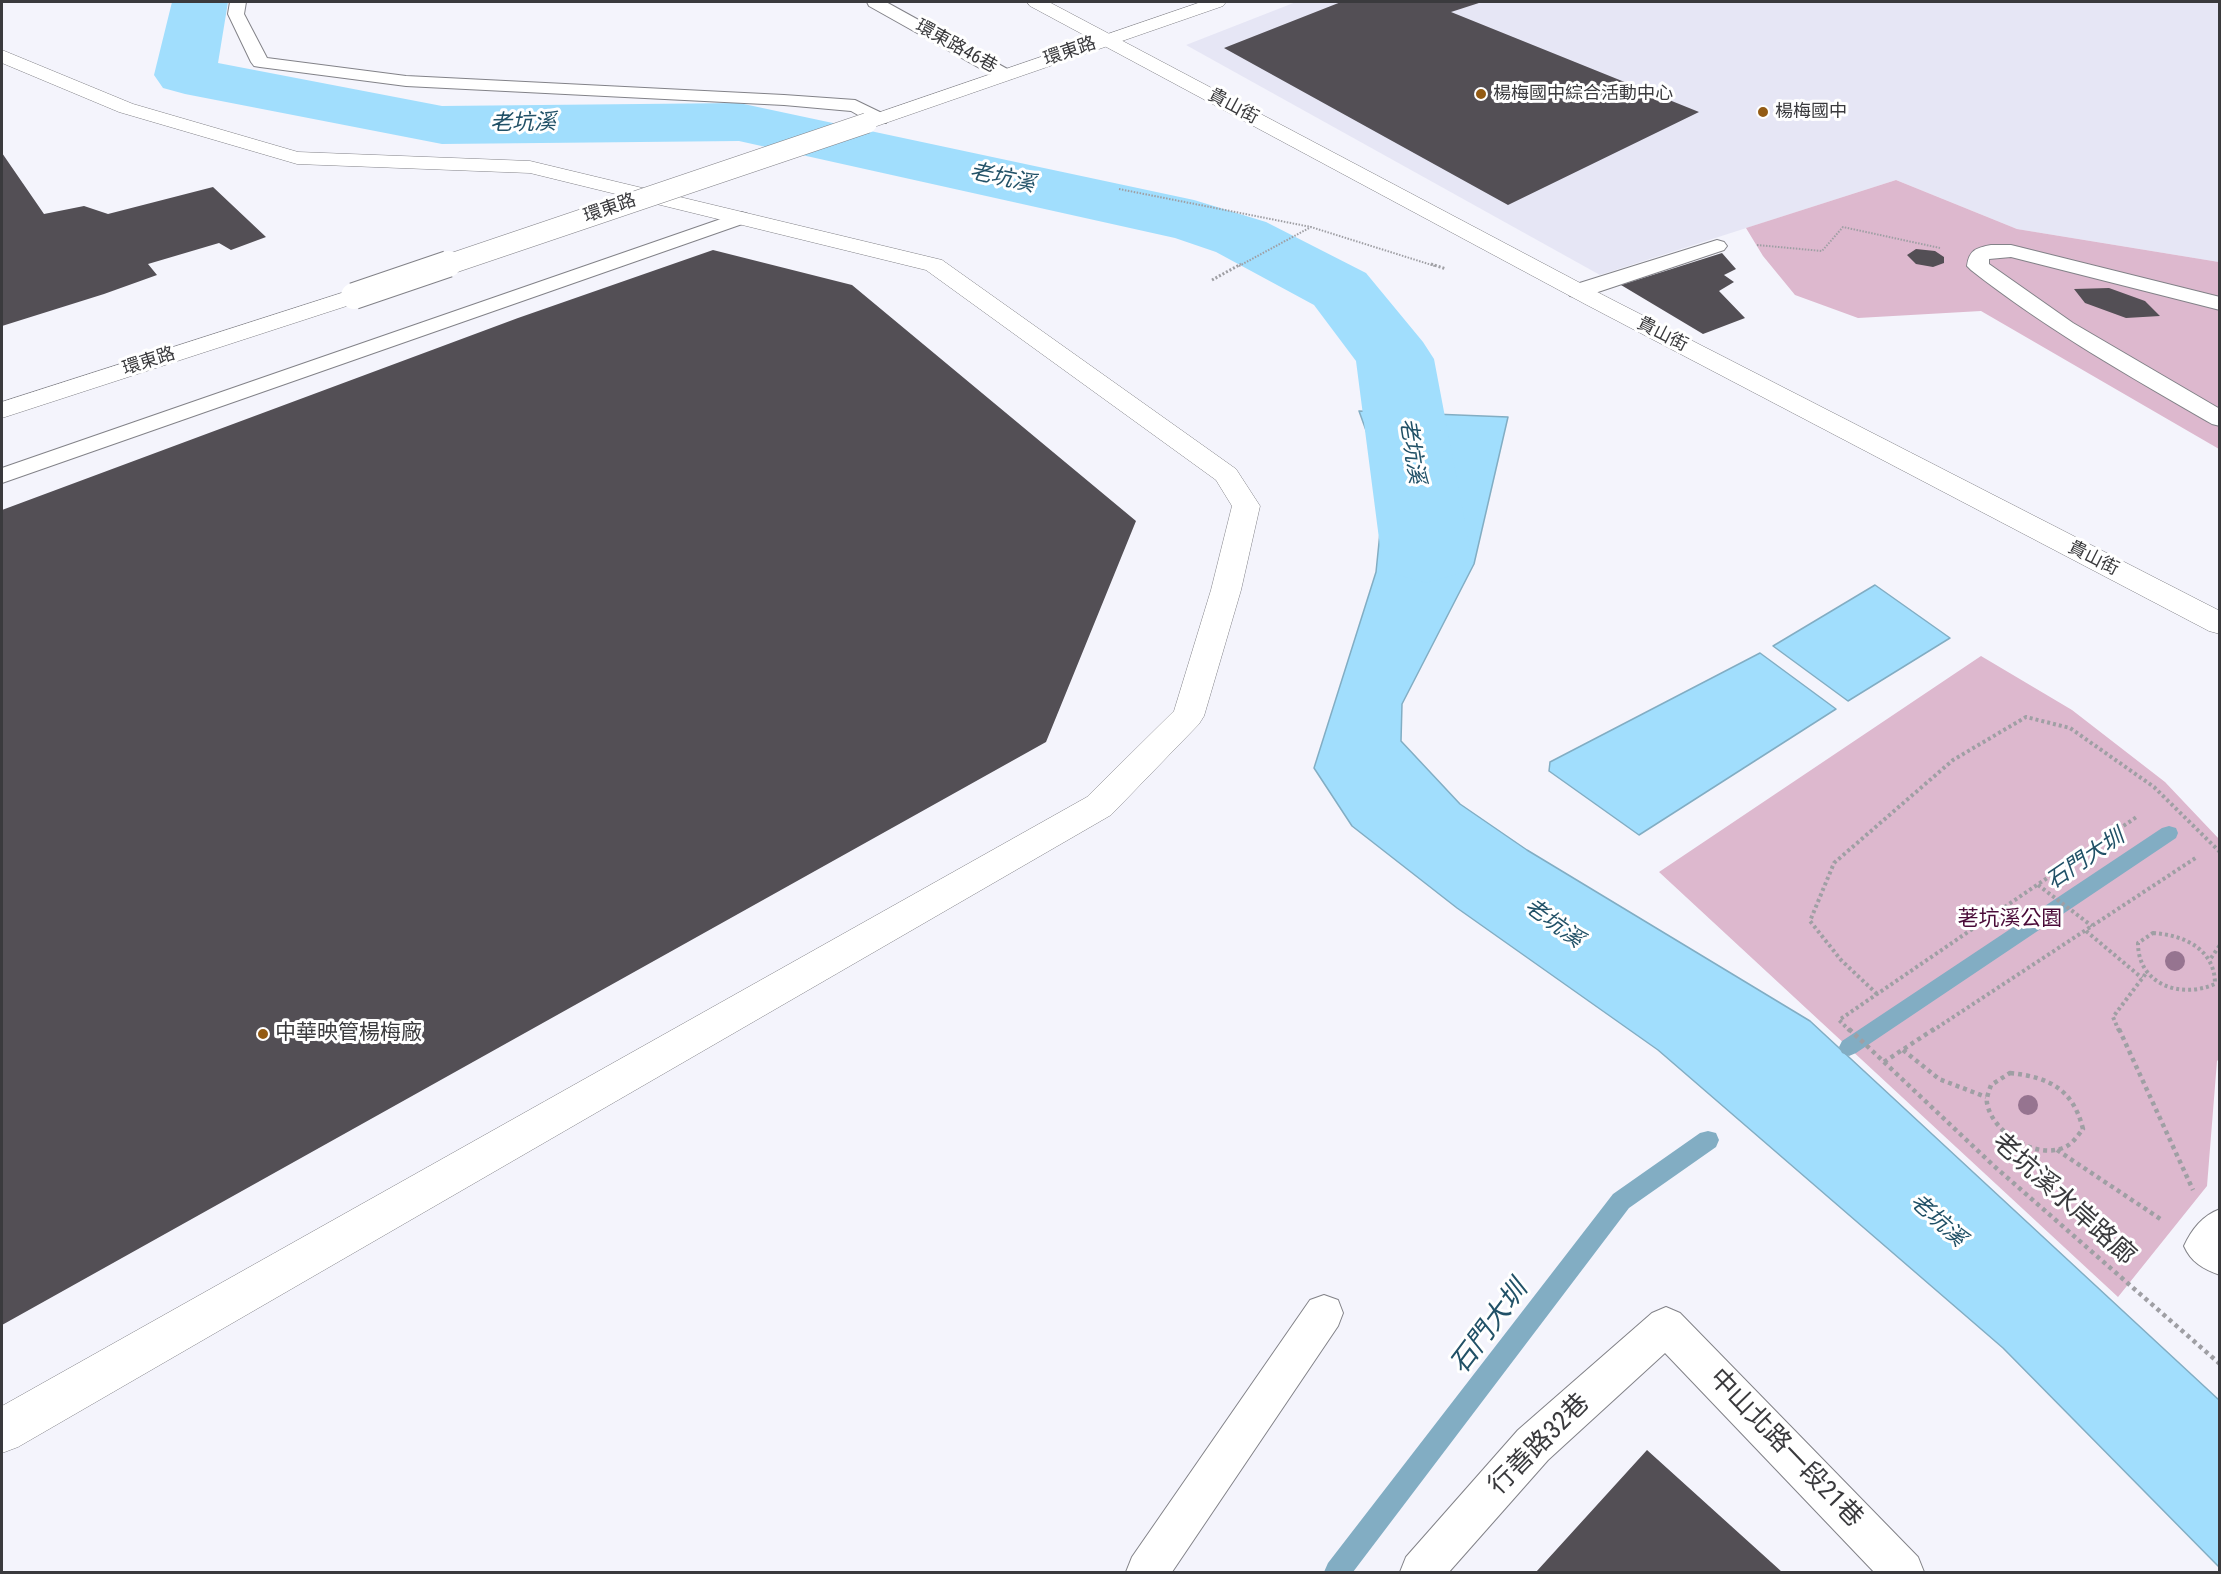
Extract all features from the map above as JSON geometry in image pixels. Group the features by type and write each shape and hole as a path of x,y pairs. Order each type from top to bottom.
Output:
{"street":[{"name":"貴山街","path":"1036,2 1578,291 2220,624"},
{"name":"環東路","path":"2,410 354,296 1217,2"},
{"path":"2,56 126,108 297,158 530,167 934,265 1226,475 1246,506 1226,590 1188,716 1100,806 2,1431"}],"lane":[{"path":"238,2 236,14 260,62 406,81 784,100 855,106 873,121"},
{"name":"環東路46巷","path":"875,2 1005,75"},
{"path":"2,476 741,218"},
{"path":"1578,291 1718,246"},
{"path":"2220,304 2011,251 1992,251 1979,255 1978,266 2005,288 2079,338 2220,420"},
{"path":"1148,1572 1324,1313"},
{"name":"行善路32巷","path":"1422,1572 1533,1445 1666,1326"},
{"name":"中山北路一段21巷","path":"1666,1326 1904,1572"}],"path":[{"path":"1119,189 1311,227 1448,269"},
{"path":"1212,280 1311,227"},
{"path":"1718,246 1729,243 1822,251 1843,227 1912,244"},
{"path":"2138,816 1877,994 1841,960 1810,921 1834,863 1953,760 2026,717 2070,728 2154,788 2220,852"},
{"path":"1884,1062 2197,856"},
{"path":"2038,884 2092,926"},
{"path":"2086,931 2142,978"},
{"path":"2153,933 2180,936 2203,949 2217,968 2218,976 2215,984 2197,992 2170,987 2147,972 2139,962 2136,951 2138,943 2153,933"},
{"path":"2211,958 2220,945"},
{"path":"2147,972 2113,1017 2193,1190 2214,1244"},
{"name":"老坑溪水岸路廊","path":"1877,994 1839,1020 1994,1166 2220,1365"},
{"path":"1903,1050 1939,1079 1986,1096"},
{"path":"2010,1073 2040,1076 2054,1084 2076,1105 2084,1129 2071,1147 2057,1150 2040,1150 2024,1145 2008,1135 1992,1116 1986,1096 1989,1085 1998,1077 2010,1073"},
{"path":"2057,1150 2214,1244"}],"shaded area":[{"name":"楊梅國中","path":"1296,2 2219,2 2219,262 2017,229 1896,180 1600,275 1186,45"}],"green space":[{"path":"1896,180 2017,229 2219,262 2219,449 1981,311 1858,318 1795,295 1763,256 1746,228"},
{"name":"荖坑溪公園","path":"1981,656 2072,710 2165,782 2219,839 2220,1058 2217,1061 2207,1186 2118,1297 1659,872"}],"water":[{"path":"1359,411 1508,417 1474,564 1402,704 1401,741 1460,804 1527,850 1810,1021 2219,1400 2219,1567 2003,1348 1658,1050 1457,908 1352,826 1314,768 1376,572 1385,483"},
{"path":"1875,585 1950,638 1848,701 1773,646"},
{"path":"1760,653 1836,709 1639,835 1549,771 1550,762"}],"building":[{"name":"楊梅國中綜合活動中心","path":"1341,2 1482,2 1451,12 1699,112 1508,205 1224,48"},
{"path":"2,153 44,214 84,206 108,214 213,187 266,237 231,250 219,243 148,264 157,275 2,326"},
{"path":"1916,249 1935,251 1944,257 1944,263 1933,267 1916,264 1907,255"},
{"name":"中華映管楊梅廠","path":"713,250 852,285 1136,521 1046,742 2,1325 2,510 518,318"},
{"path":"1722,253 1736,269 1724,275 1734,282 1719,291 1745,318 1703,334 1621,285"},
{"path":"2109,288 2145,301 2160,316 2126,318 2085,303 2074,289"},
{"path":"1647,1450 1782,1572 1536,1572"}],"waterway":[{"name":"老坑溪","path":"200,2 185,75 442,125 739,122 1194,221 1241,237 1340,289 1395,359 1426,554"},
{"name":"石門大圳","path":"1849,1047 2169,833"},
{"name":"石門大圳","path":"1337,1572 1621,1201 1708,1140"}],"place":[{"name":"楊梅國中綜合活動中心","path":"1481,94"},
{"name":"楊梅國中","path":"1763,112"},
{"name":"中華映管楊梅廠","path":"263,1034"}]}
